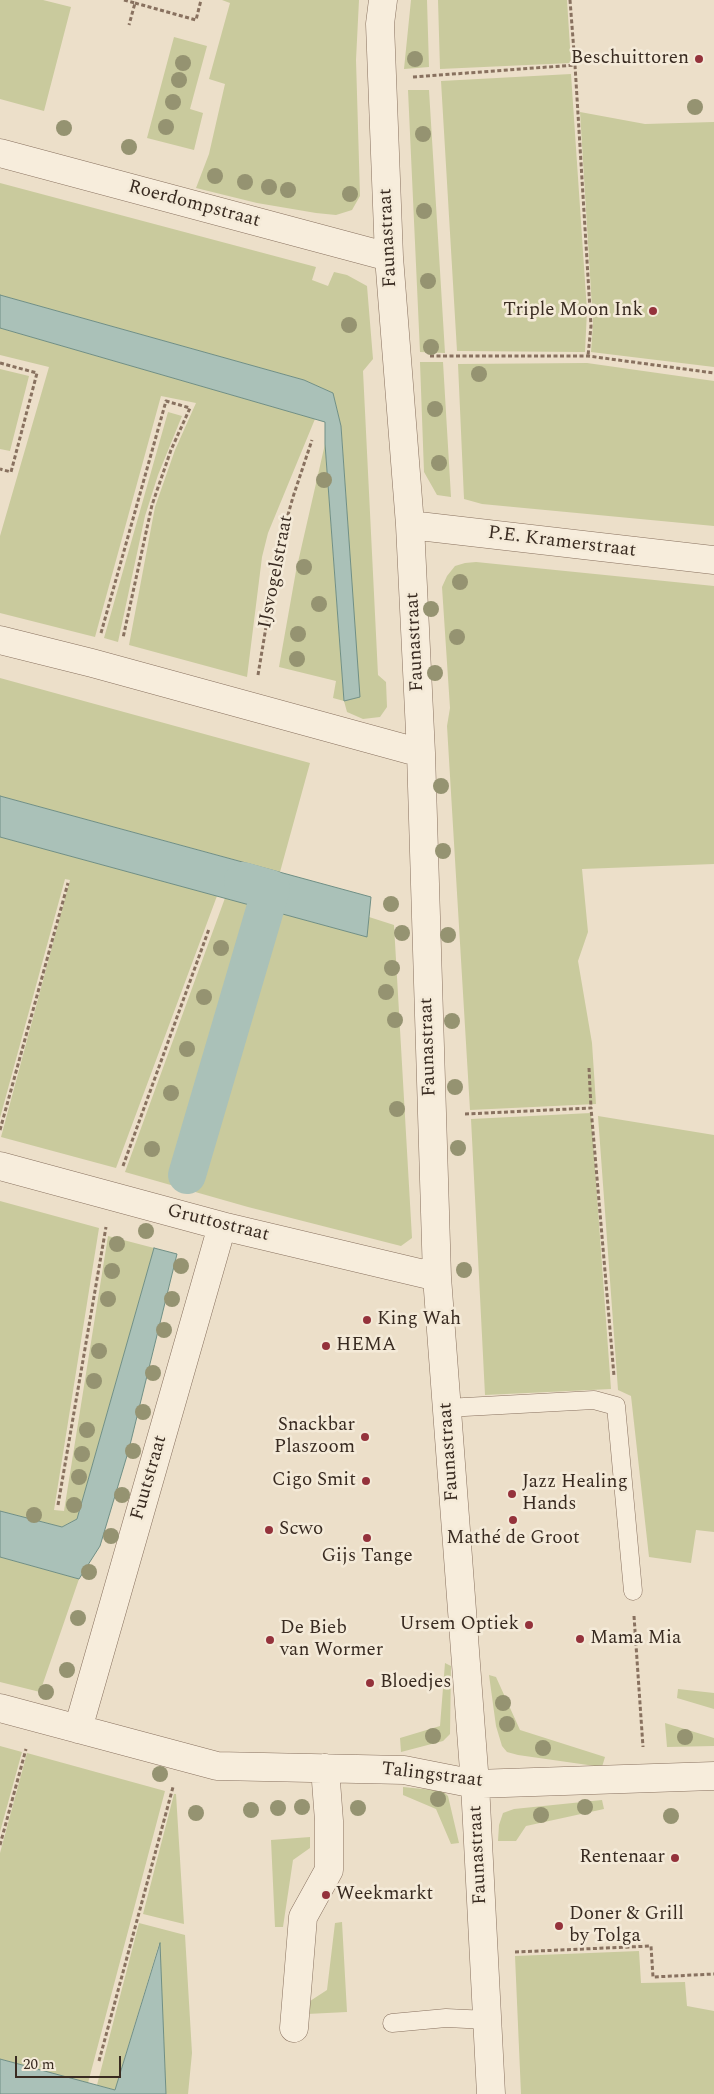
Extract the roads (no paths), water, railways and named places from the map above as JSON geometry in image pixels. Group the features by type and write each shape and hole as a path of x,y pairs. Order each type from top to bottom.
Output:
{"street":[{"name":"Faunastraat","path":"384,0 380,24 389,257 410,525 421,753 437,1277 475,1784 491,2094"},
{"name":"Roerdompstraat","path":"0,153 389,257"},
{"name":"P.E. Kramerstraat","path":"410,525 714,560"},
{"path":"0,640 104,666 421,753"},
{"name":"Gruttostraat","path":"0,1166 222,1226 437,1277"},
{"name":"Fuutstraat","path":"78,1729 222,1226"},
{"name":"Talingstraat","path":"0,1708 217,1766 404,1770 475,1784 714,1776"},
{"path":"294,2028 303,1916 329,1870 329,1821 325,1768"}],"lane":[{"path":"446,1408 594,1400 616,1406 633,1590"},
{"path":"392,2023 446,2018 488,2020"}],"waterway":[{"path":"187,1175 271,889 243,881"}],"place":[{"name":"Beschuittoren","path":"699,59"},
{"name":"Triple Moon Ink","path":"653,311"},
{"name":"King Wah","path":"367,1320"},
{"name":"HEMA","path":"326,1346"},
{"name":"Snackbar Plaszoom","path":"365,1437"},
{"name":"Cigo Smit","path":"366,1481"},
{"name":"Jazz Healing Hands","path":"512,1494"},
{"name":"Mathé de Groot","path":"513,1520"},
{"name":"Scwo","path":"269,1530"},
{"name":"Gijs Tange","path":"367,1538"},
{"name":"Ursem Optiek","path":"529,1625"},
{"name":"Mama Mia","path":"580,1639"},
{"name":"De Bieb van Wormer","path":"270,1640"},
{"name":"Bloedjes","path":"370,1683"},
{"name":"Rentenaar","path":"675,1858"},
{"name":"Weekmarkt","path":"326,1895"},
{"name":"Doner & Grill by Tolga","path":"559,1926"}]}
